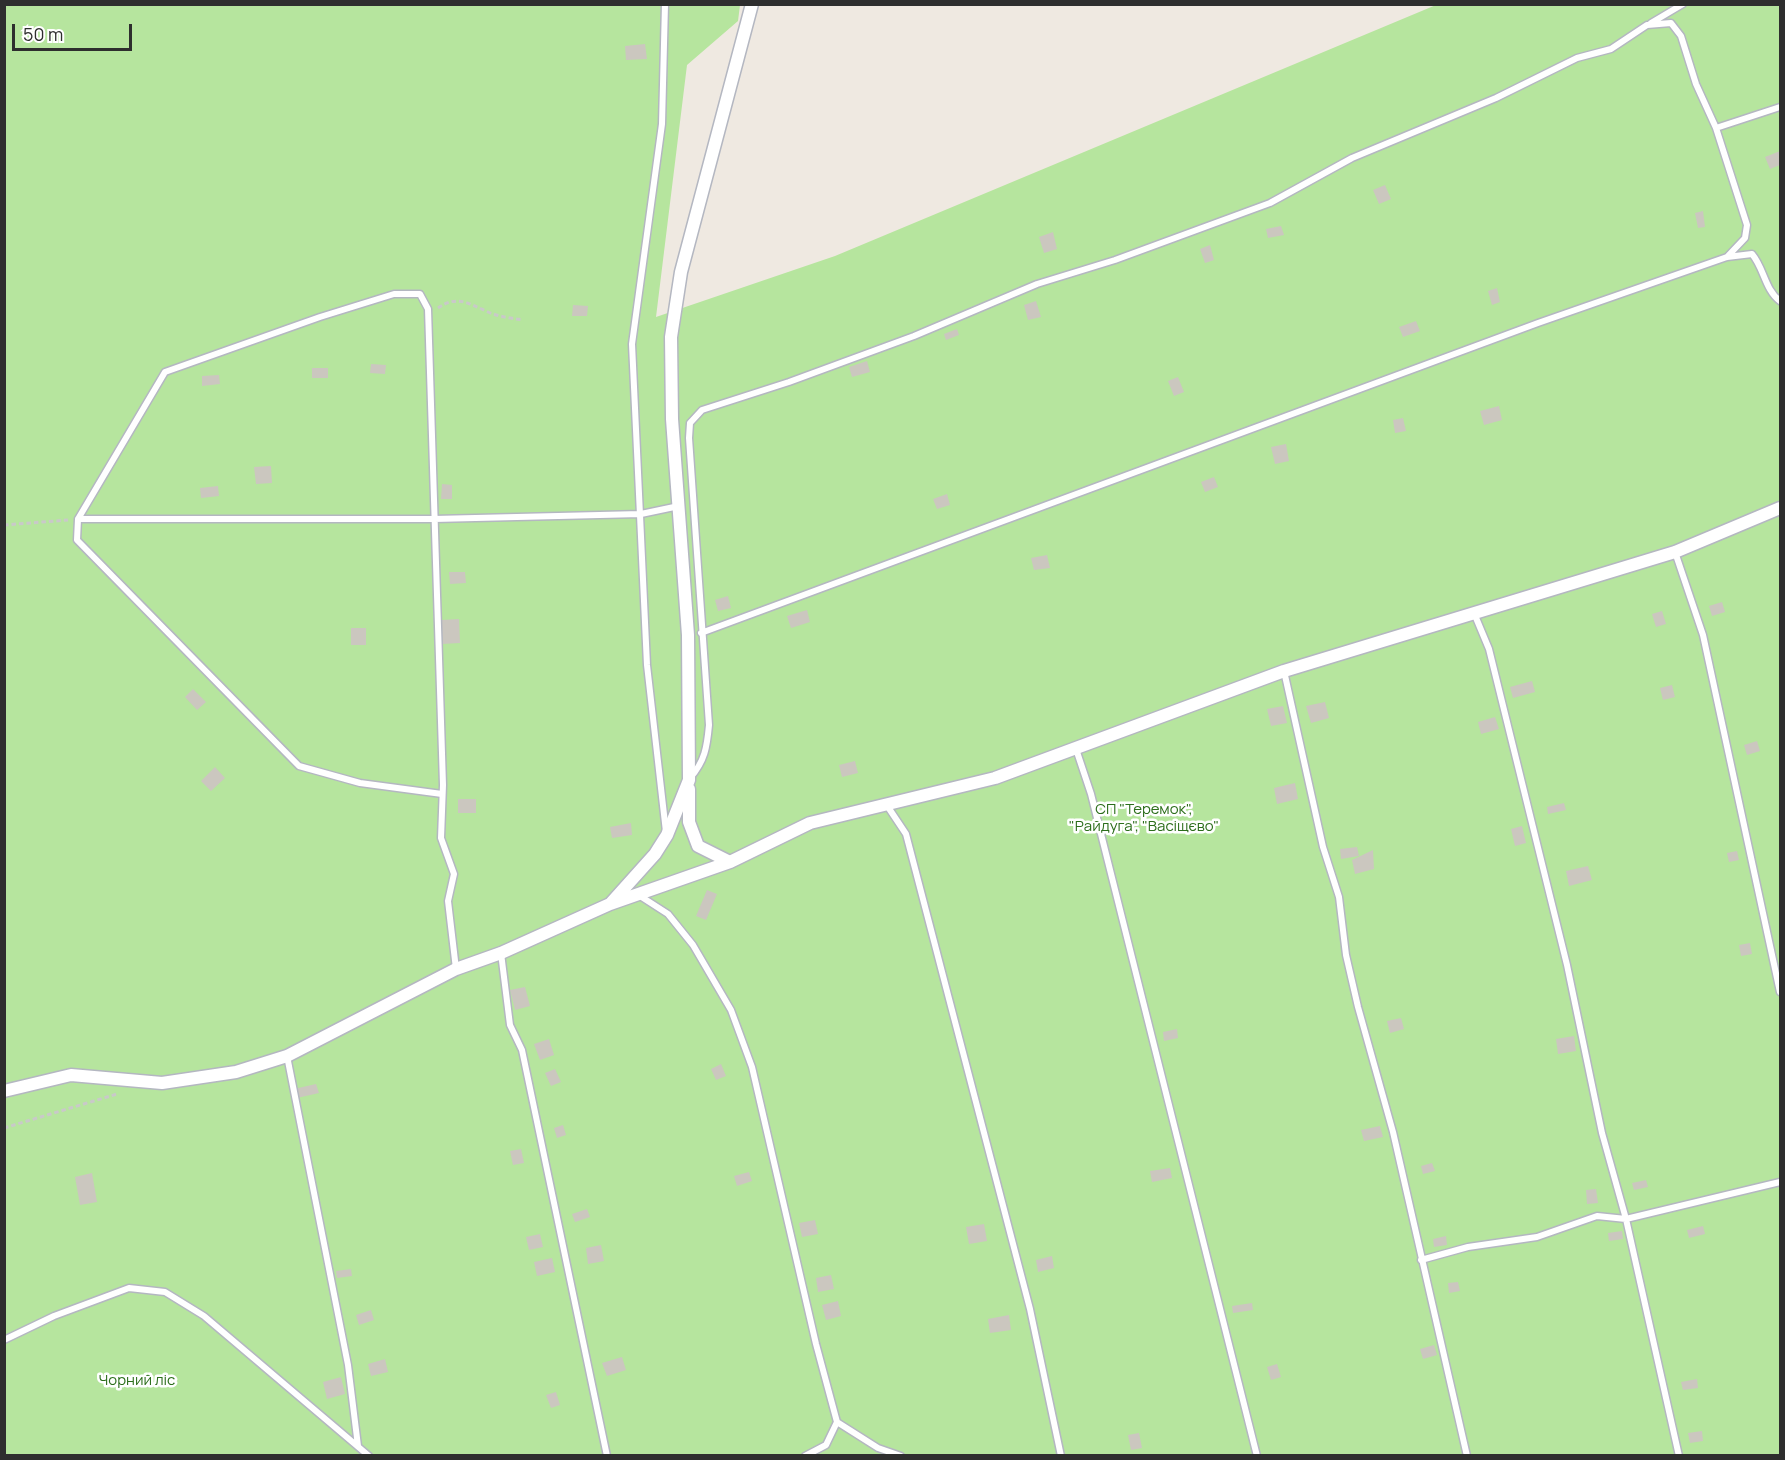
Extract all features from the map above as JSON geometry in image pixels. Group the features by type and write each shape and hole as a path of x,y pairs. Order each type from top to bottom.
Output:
{"street":[{"path":"730,862 698,846 689,822 688,635 672,419 670,337 681,272 752,4"},
{"path":"4,1091 71,1075 162,1083 236,1072 287,1056 456,969 501,953 610,904 730,862 810,823 995,778 1284,671 1676,552 1780,507"},
{"path":"610,904 654,854 666,835 689,780"}],"lane":[{"path":"665,4 662,124 632,344 647,665 666,835"},
{"path":"689,780 701,765 707,752 709,725 689,438 690,423 702,410 789,382 914,336 1037,284 1115,260 1270,203 1352,158 1496,98 1577,58 1611,49 1683,4"},
{"path":"1647,25 1671,23 1681,36 1696,84 1716,128 1747,225 1745,238 1727,257"},
{"path":"1716,128 1780,107"},
{"path":"701,633 1527,327 1727,257 1752,254 1758,261 1772,294 1780,300"},
{"path":"442,794 360,783 299,766 77,540 78,519 165,372 320,317 394,294 420,294 428,309 442,794 441,838 454,874 448,901 456,969"},
{"path":"78,519 434,519 641,514 680,506"},
{"path":"1676,552 1702,635 1780,992"},
{"path":"1474,613 1492,660 1567,965 1602,1133 1626,1219 1679,1455"},
{"path":"1284,671 1323,847 1339,897 1346,955 1358,1007 1393,1132 1467,1455"},
{"path":"1076,748 1091,794 1257,1455"},
{"path":"886,804 906,834 1030,1309 1061,1455"},
{"path":"637,894 668,914 693,945 731,1010 752,1068 816,1344 837,1422 826,1445 805,1455"},
{"path":"501,953 510,1025 522,1050 607,1455"},
{"path":"287,1056 348,1365 358,1446"},
{"path":"1421,1260 1468,1246 1537,1237 1598,1216 1626,1219 1780,1182"},
{"path":"4,1340 54,1316 129,1288 165,1292 204,1316 369,1455"},
{"path":"837,1422 878,1448 901,1455"}],"path":[{"path":"428,321 436,309 448,300 468,301 503,317 524,320"},
{"path":"4,525 78,519"},
{"path":"4,1128 123,1092"}],"green space":[{"name":"СП \"Теремок\", \"Райдуга\", \"Васіщєво\"","path":"5,5 740,5 738,21 687,65 656,317 835,256 1436,5 1780,5 1780,1455 5,1456"}],"building":[{"path":"645,44 647,59 626,60 625,46"},
{"path":"1780,151 1780,165 1770,169 1765,157"},
{"path":"1385,185 1391,199 1379,204 1373,190"},
{"path":"1703,211 1705,227 1698,228 1695,213"},
{"path":"1281,226 1284,235 1268,238 1266,229"},
{"path":"1053,232 1057,249 1044,253 1039,237"},
{"path":"1210,245 1214,260 1205,263 1200,249"},
{"path":"1497,288 1500,302 1492,305 1488,291"},
{"path":"1036,301 1041,317 1028,320 1024,305"},
{"path":"573,305 588,306 587,316 572,316"},
{"path":"1416,321 1420,331 1403,337 1399,327"},
{"path":"957,329 959,335 946,340 944,334"},
{"path":"867,361 870,372 852,377 849,367"},
{"path":"371,364 386,365 385,374 370,373"},
{"path":"312,368 328,368 328,378 312,378"},
{"path":"219,375 220,384 202,386 202,376"},
{"path":"1178,377 1184,392 1174,396 1168,381"},
{"path":"1499,406 1502,420 1484,425 1480,411"},
{"path":"1403,418 1406,431 1395,433 1393,420"},
{"path":"1286,444 1289,461 1275,464 1271,447"},
{"path":"271,466 272,483 256,484 254,467"},
{"path":"1214,477 1218,487 1205,492 1201,482"},
{"path":"442,484 452,485 452,499 441,499"},
{"path":"218,486 219,496 201,498 200,488"},
{"path":"947,494 950,505 937,509 933,499"},
{"path":"1047,555 1050,568 1034,570 1031,558"},
{"path":"449,572 465,572 466,583 450,584"},
{"path":"728,596 731,608 718,611 715,600"},
{"path":"1722,602 1725,612 1712,616 1709,606"},
{"path":"807,610 810,622 791,628 787,616"},
{"path":"1662,611 1666,624 1656,627 1652,614"},
{"path":"459,619 460,643 442,644 441,620"},
{"path":"351,628 366,628 366,645 351,645"},
{"path":"1532,681 1535,692 1513,698 1510,687"},
{"path":"1672,685 1675,697 1663,700 1660,688"},
{"path":"193,689 206,702 197,710 185,697"},
{"path":"1325,702 1329,718 1311,723 1306,706"},
{"path":"1283,706 1287,723 1271,726 1267,709"},
{"path":"1495,717 1499,729 1481,734 1478,722"},
{"path":"1757,741 1760,751 1747,755 1744,745"},
{"path":"855,761 858,773 842,777 839,765"},
{"path":"215,767 225,778 211,791 201,781"},
{"path":"1295,783 1298,799 1277,804 1274,788"},
{"path":"458,799 476,799 476,813 458,813"},
{"path":"1564,803 1566,810 1548,814 1547,807"},
{"path":"631,823 632,835 612,838 610,827"},
{"path":"1522,826 1526,843 1515,846 1511,829"},
{"path":"1357,847 1359,856 1341,859 1340,849"},
{"path":"1373,850 1374,869 1355,874 1352,860"},
{"path":"1737,851 1739,860 1729,862 1727,853"},
{"path":"1588,866 1592,880 1569,886 1566,871"},
{"path":"707,890 717,894 706,920 696,916"},
{"path":"1750,943 1752,954 1741,956 1739,945"},
{"path":"525,987 530,1006 515,1010 510,990"},
{"path":"1401,1018 1404,1029 1390,1033 1387,1021"},
{"path":"1177,1029 1178,1038 1164,1041 1163,1032"},
{"path":"1574,1036 1576,1051 1558,1054 1556,1039"},
{"path":"549,1039 554,1055 540,1060 534,1044"},
{"path":"721,1064 726,1076 716,1080 711,1069"},
{"path":"555,1069 561,1082 551,1086 545,1073"},
{"path":"316,1084 319,1093 297,1098 294,1089"},
{"path":"563,1125 566,1135 557,1138 554,1128"},
{"path":"1380,1126 1383,1137 1364,1141 1361,1130"},
{"path":"521,1149 524,1163 513,1165 510,1151"},
{"path":"1432,1163 1435,1171 1423,1174 1421,1166"},
{"path":"1170,1168 1172,1178 1152,1182 1150,1171"},
{"path":"749,1172 752,1181 737,1186 734,1176"},
{"path":"92,1173 97,1202 80,1205 75,1177"},
{"path":"1646,1180 1648,1187 1634,1190 1632,1183"},
{"path":"1596,1189 1598,1203 1587,1204 1586,1190"},
{"path":"587,1209 590,1217 575,1222 572,1214"},
{"path":"815,1220 818,1234 802,1237 799,1223"},
{"path":"984,1224 987,1241 969,1244 966,1227"},
{"path":"1703,1226 1705,1234 1689,1238 1687,1230"},
{"path":"1622,1231 1623,1239 1609,1241 1608,1233"},
{"path":"540,1234 543,1247 529,1250 526,1237"},
{"path":"1446,1236 1447,1245 1434,1247 1433,1239"},
{"path":"601,1245 604,1261 588,1264 586,1248"},
{"path":"1052,1256 1054,1268 1038,1272 1036,1260"},
{"path":"552,1258 555,1272 537,1276 534,1262"},
{"path":"351,1269 352,1276 337,1278 336,1271"},
{"path":"831,1275 834,1289 818,1292 816,1278"},
{"path":"1458,1282 1460,1291 1449,1293 1448,1283"},
{"path":"838,1301 841,1316 826,1320 822,1305"},
{"path":"1252,1303 1253,1310 1233,1313 1232,1306"},
{"path":"371,1310 374,1320 359,1325 356,1315"},
{"path":"1009,1315 1011,1330 990,1333 988,1319"},
{"path":"1434,1345 1437,1355 1423,1359 1420,1349"},
{"path":"622,1357 626,1370 607,1376 602,1363"},
{"path":"385,1359 388,1372 371,1376 368,1364"},
{"path":"1277,1364 1281,1377 1271,1380 1267,1367"},
{"path":"341,1377 345,1394 327,1399 323,1382"},
{"path":"1697,1379 1698,1388 1683,1390 1681,1382"},
{"path":"556,1392 560,1405 551,1408 546,1395"},
{"path":"1702,1431 1703,1441 1690,1443 1688,1433"},
{"path":"1139,1433 1142,1448 1131,1450 1128,1435"}],"park label":[{"name":"Чорний ліс","path":"137,1381"}]}
